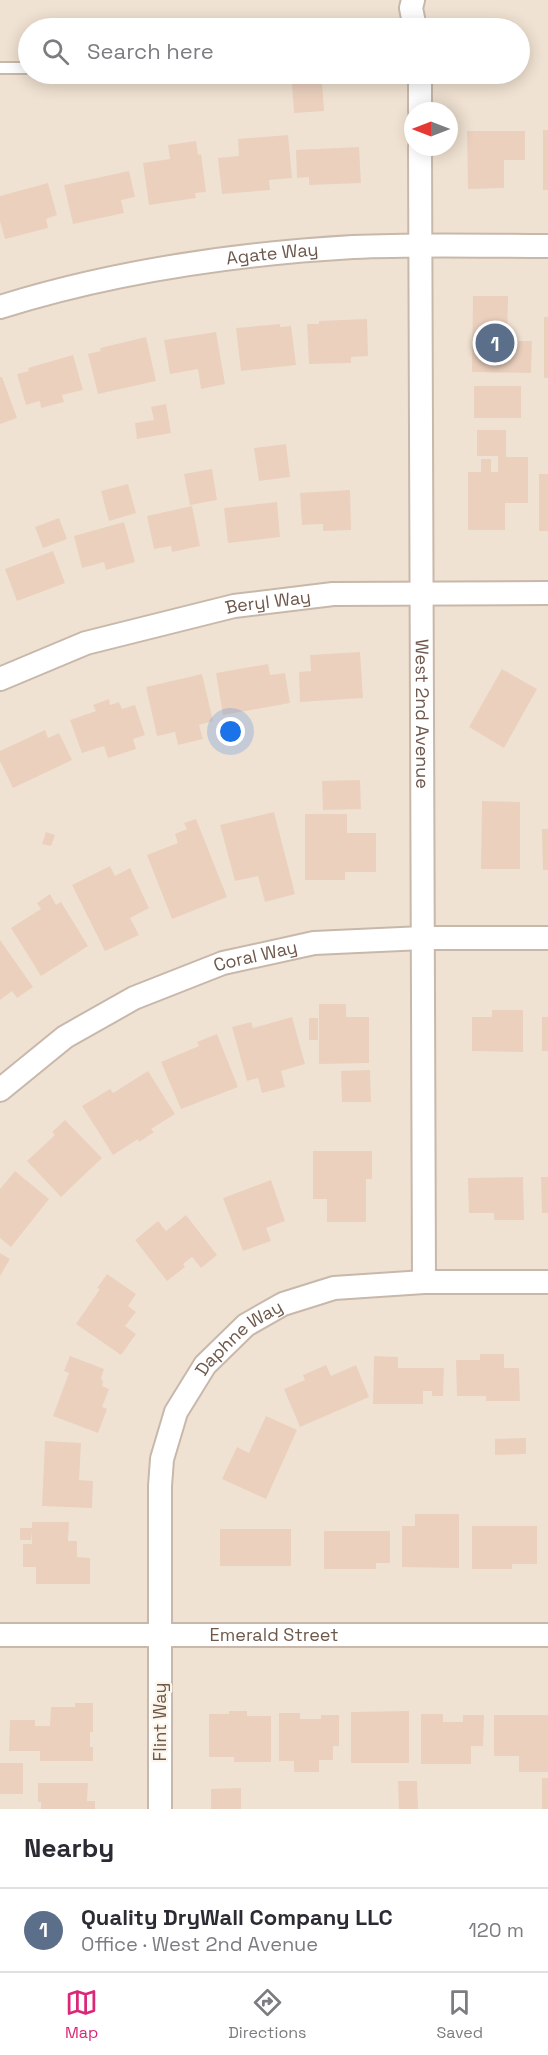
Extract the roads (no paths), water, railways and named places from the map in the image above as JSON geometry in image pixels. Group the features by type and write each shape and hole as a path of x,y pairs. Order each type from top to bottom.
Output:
{"street":[{"path":"413,0 411,8 413,18"},
{"path":"426,0 428,8 426,18"},
{"path":"420,84 420,102"},
{"name":"West 2nd Avenue","path":"420,156 424,1282"},
{"name":"Agate Way","path":"0,307 101,279 247,255 354,247 548,246"},
{"name":"Beryl Way","path":"0,679 86,643 234,606 333,594 548,592"},
{"name":"Coral Way","path":"0,1090 65,1037 134,998 223,963 314,944 423,938 548,938"},
{"name":"Daphne Way","path":"160,1635 162,1459 176,1412 205,1365 246,1325 283,1304 334,1288 424,1282 548,1282"},
{"name":"Emerald Street","path":"0,1635 548,1635"},
{"name":"Flint Way","path":"160,1635 160,1809"}],"lane":[{"path":"0,68 18,68"}],"place":[{"name":"Quality DryWall Company LLC","path":"495,343"}]}
